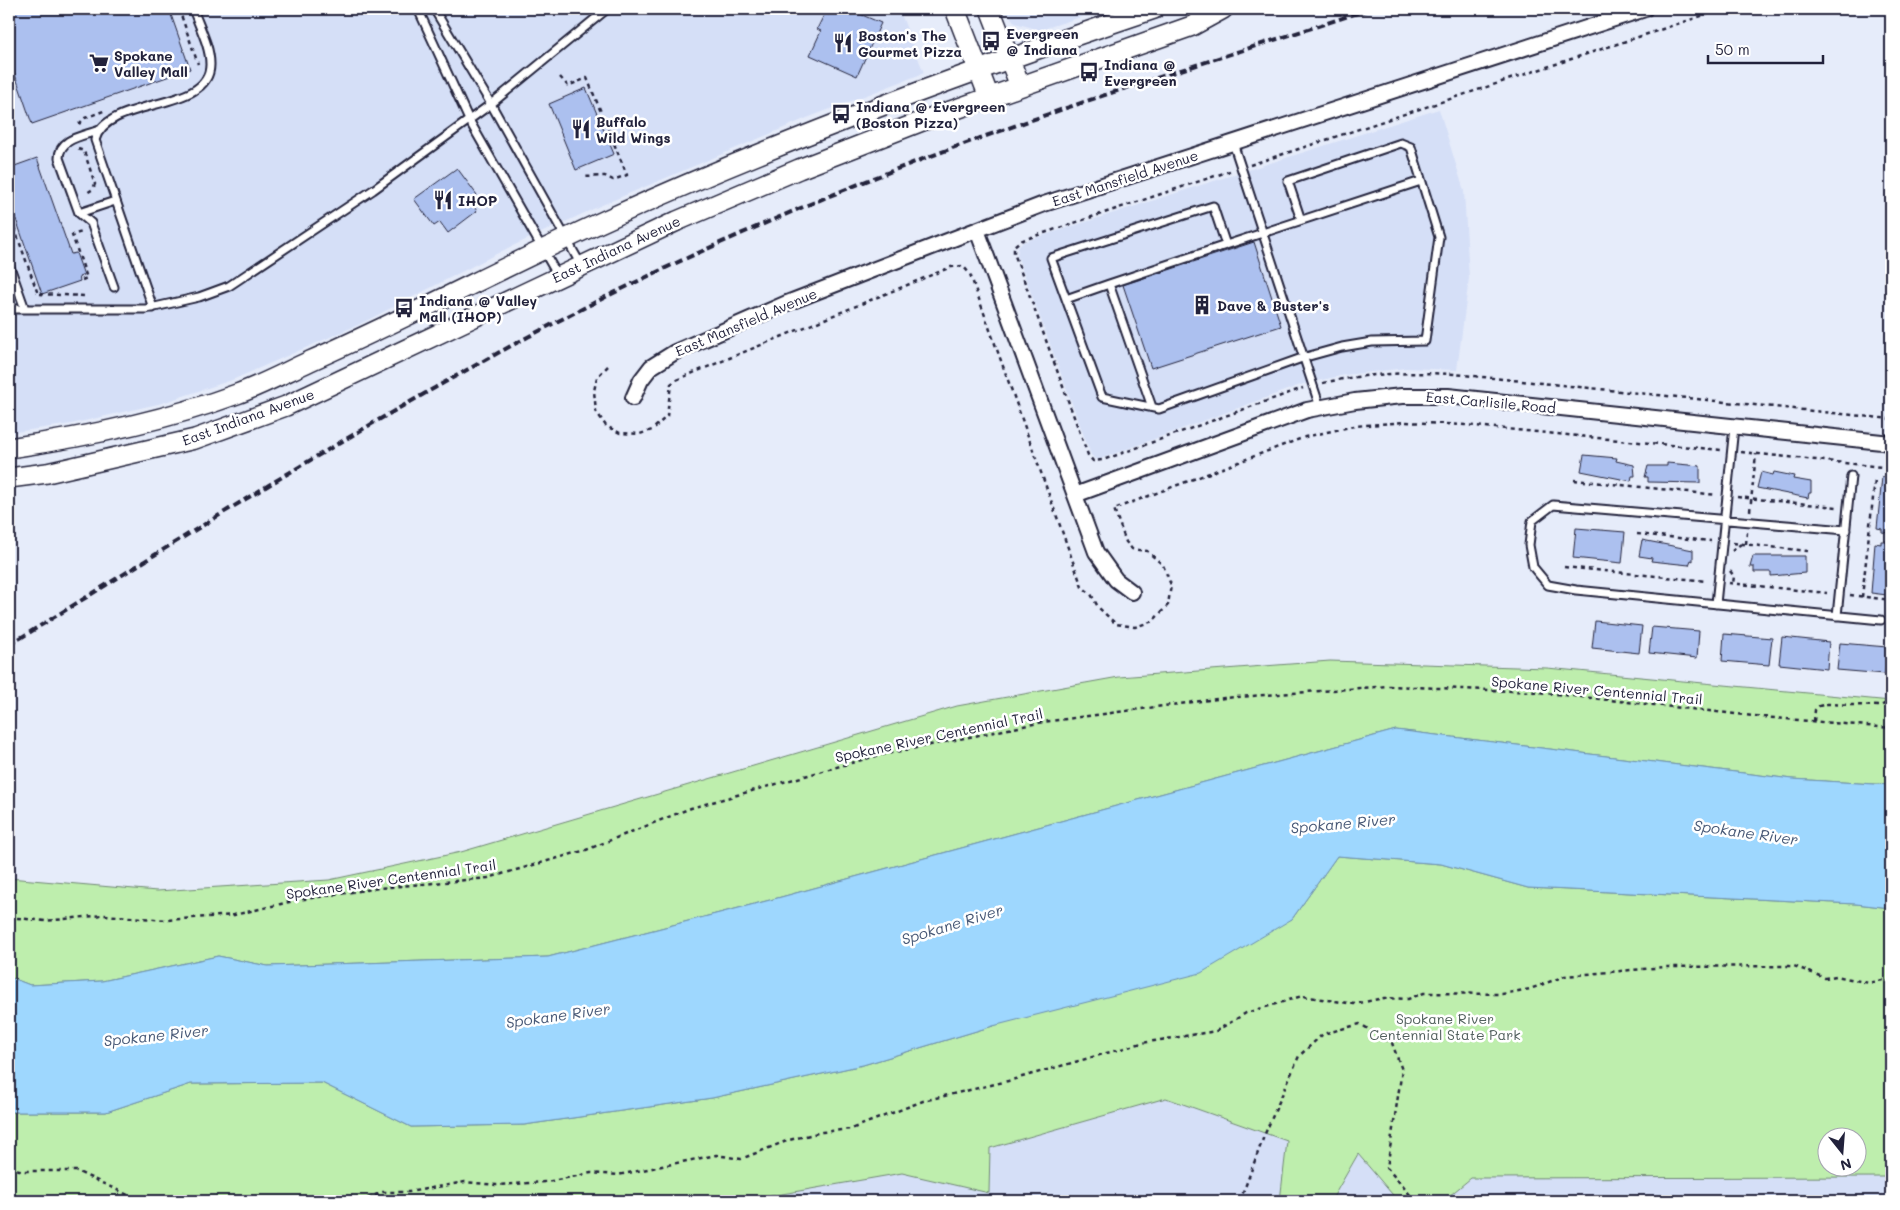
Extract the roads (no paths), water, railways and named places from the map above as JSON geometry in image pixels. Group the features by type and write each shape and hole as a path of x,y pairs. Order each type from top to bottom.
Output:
{"main road":[{"path":"954,9 989,97"},
{"path":"990,9 1020,86"},
{"name":"East Indiana Avenue","path":"9,448 74,439 164,417 237,394 368,336 567,238 815,132 1009,57 1154,9"},
{"name":"East Indiana Avenue","path":"9,478 47,473 195,439 286,406 677,221 799,169 925,120 1192,26 1223,9"}],"street":[{"name":"East Mansfield Avenue","path":"633,398 641,380 651,367 674,352 787,303 1044,204 1645,9"},
{"path":"977,230 1096,552 1116,580 1132,592"},
{"name":"East Carlisile Road","path":"1075,495 1307,410 1355,401 1393,397 1448,396 1891,443"}],"lane":[{"path":"114,288 91,222 79,213 59,151 64,143 100,130 114,118 193,91 204,82 210,70 209,57 193,9"},
{"path":"418,9 469,120 558,276"},
{"path":"434,9 491,104 582,265"},
{"path":"9,309 125,311 153,308 205,296 239,280 373,190 491,104 607,9"},
{"path":"100,130 95,140 96,146 153,308"},
{"path":"1233,143 1311,386 1320,407"},
{"path":"1226,245 1213,206 1051,258 1102,397 1159,409 1302,358 1342,347 1372,342 1425,341 1438,237 1410,147 1401,143 1288,181 1301,220"},
{"path":"1066,299 1421,180"},
{"path":"79,213 115,201"},
{"path":"9,264 24,309"},
{"path":"1109,284 1152,407"},
{"path":"1716,604 1734,427"},
{"path":"1837,616 1851,476"},
{"path":"1846,530 1553,505 1532,521 1529,545 1533,567 1548,585 1576,590 1881,620"}],"water":[{"name":"Spokane River","path":"1396,730 1792,779 1891,785 1891,908 1856,904 1528,888 1441,864 1337,856 1292,919 1201,973 993,1026 863,1065 712,1098 524,1125 411,1127 322,1083 191,1084 106,1112 9,1112 9,977 30,985 102,981 218,956 268,966 548,957 770,900"}],"railway":[{"path":"9,645 342,441 427,392 599,300 687,258 844,190 963,144 1370,9"}],"place":[{"name":"Evergreen @ Indiana","path":"991,41"},
{"name":"Boston's The Gourmet Pizza","path":"843,43"},
{"name":"Spokane Valley Mall","path":"99,63"},
{"name":"Indiana @ Evergreen","path":"1089,72"},
{"name":"Indiana @ Evergreen (Boston Pizza)","path":"841,114"},
{"name":"Buffalo Wild Wings","path":"581,129"},
{"name":"IHOP","path":"443,200"},
{"name":"Dave & Buster's","path":"1202,305"},
{"name":"Indiana @ Valley Mall (IHOP)","path":"404,308"}],"park label":[{"name":"Spokane River Centennial State Park","path":"1445,1026"}]}
